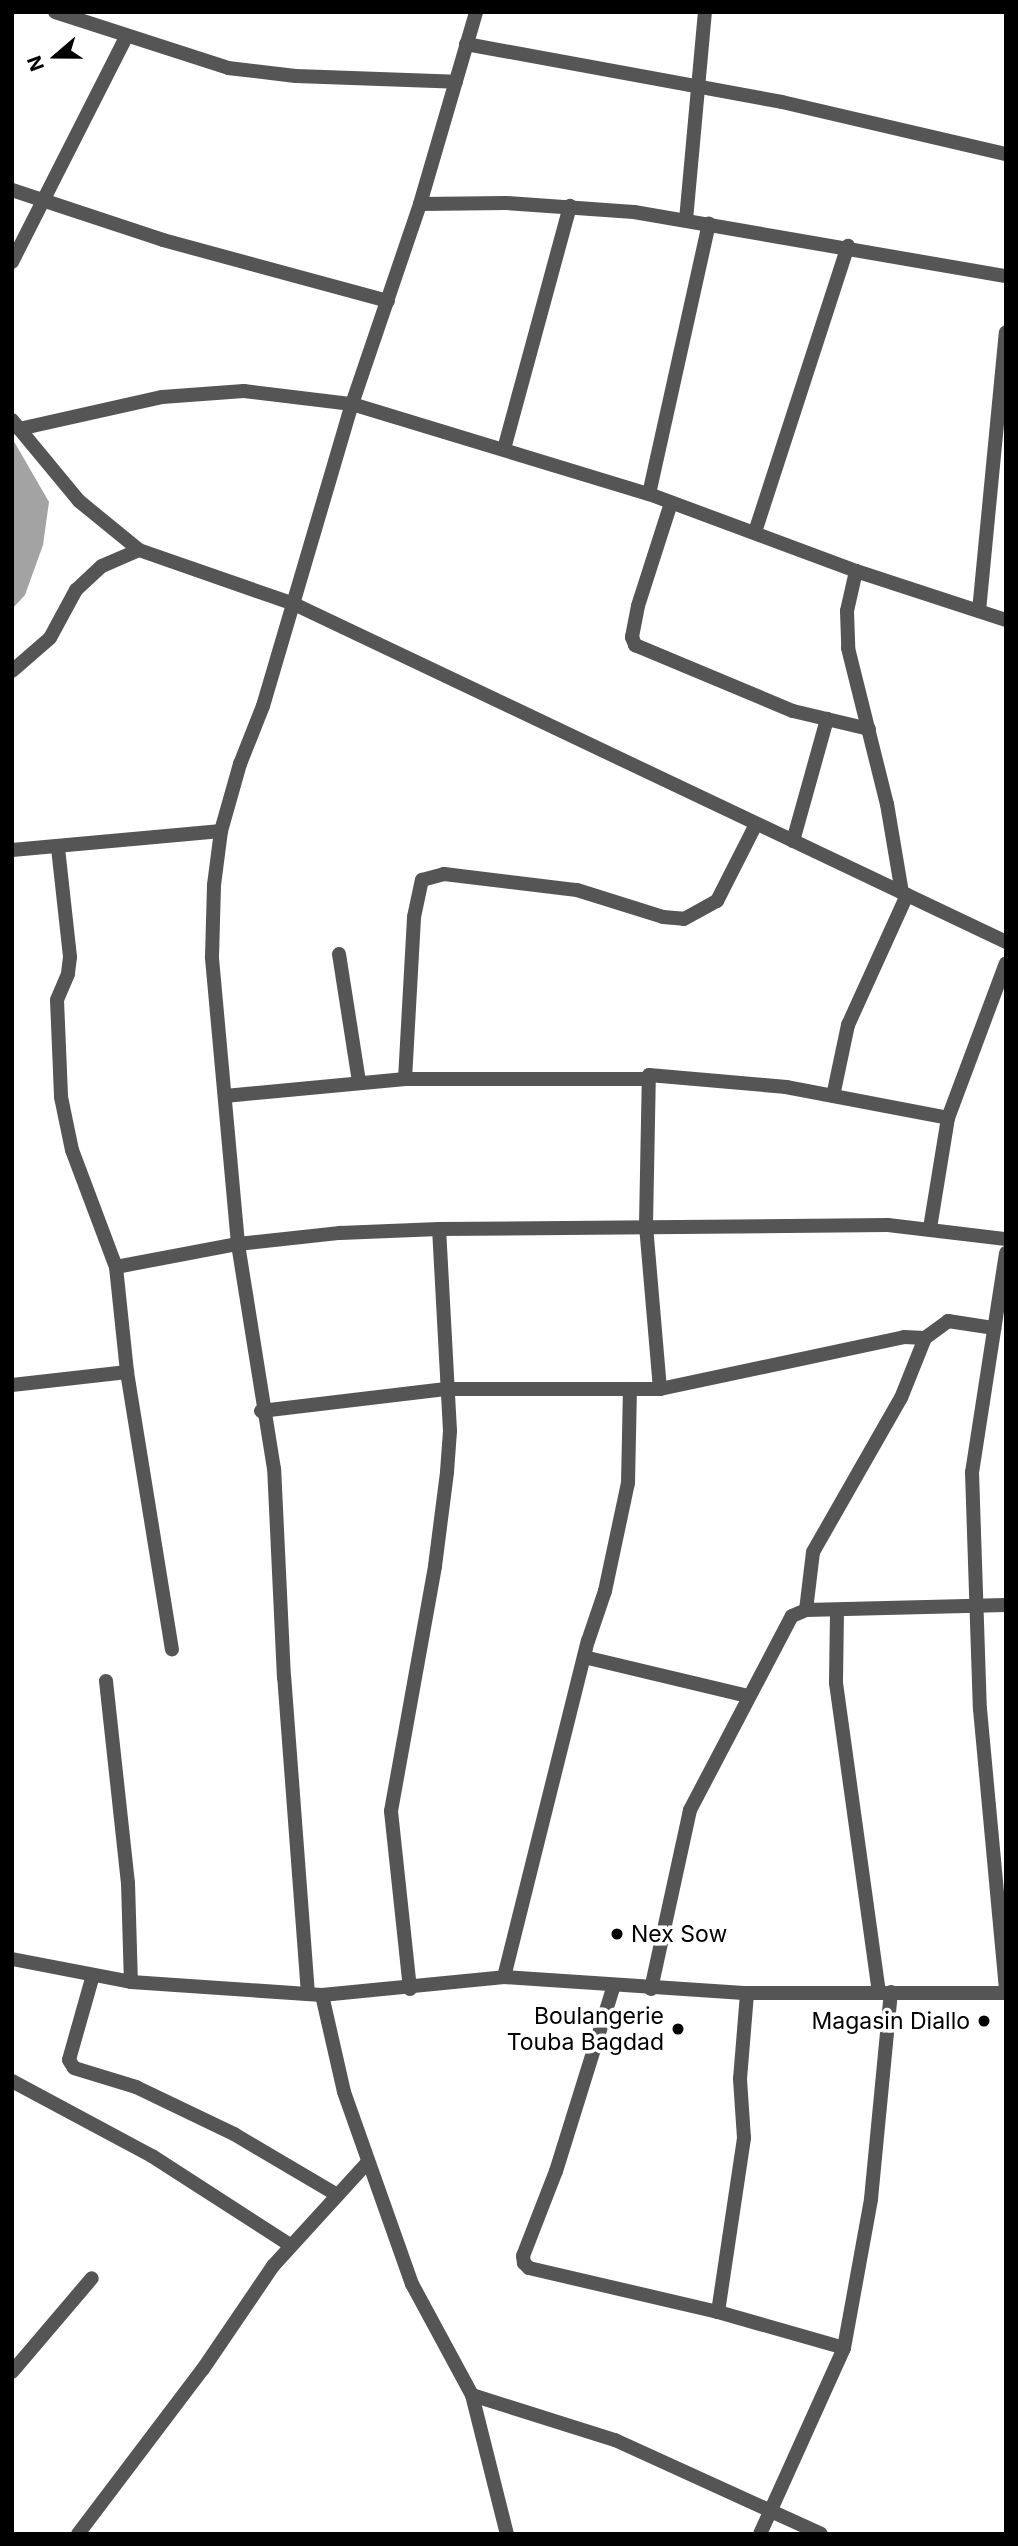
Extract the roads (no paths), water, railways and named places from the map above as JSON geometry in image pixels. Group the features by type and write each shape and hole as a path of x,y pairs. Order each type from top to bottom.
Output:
{"street":[{"path":"55,12 228,68 296,76 456,82"},
{"path":"476,12 420,204 352,404 294,604 221,831 214,885 212,957 237,1244 261,1411 275,1477 284,1678 315,1995 368,2162 412,2284 472,2395 507,2534"},
{"path":"686,220 705,12"},
{"path":"12,262 47,200 126,37"},
{"path":"466,44 697,87 1006,154"},
{"path":"12,190 163,240 388,301"},
{"path":"420,204 570,206 686,220 848,246 1006,276"},
{"path":"505,449 570,206"},
{"path":"649,494 709,224"},
{"path":"755,532 848,246"},
{"path":"979,611 1006,331"},
{"path":"1006,620 856,571 649,494 352,404 244,391 162,397 16,424 79,501 139,550 294,604 1006,942"},
{"path":"671,503 632,641 715,681 827,719 869,729"},
{"path":"12,671 50,638 76,590 102,566 139,550"},
{"path":"833,1096 848,1025 904,894 869,729 848,648 847,611 856,571"},
{"path":"793,841 827,719"},
{"path":"405,1079 414,917 422,880 444,874 577,890 663,917 684,919 717,901 756,824"},
{"path":"12,850 58,848 221,831"},
{"path":"58,848 70,957 68,974 57,1000 61,1097 72,1150 116,1267 127,1372 172,1649"},
{"path":"339,954 359,1082"},
{"path":"930,1228 948,1118 1006,963"},
{"path":"660,1389 646,1224 648,1079 653,1074 725,1078 948,1118"},
{"path":"225,1096 405,1079 648,1079"},
{"path":"116,1267 237,1244 340,1233 439,1229 646,1224 930,1228 1006,1239"},
{"path":"410,1989 391,1811 437,1552 450,1430 439,1229"},
{"path":"12,1959 131,1982 315,1995 410,1989 504,1977 652,1989 747,1993 1006,1992 981,1709 972,1472 1006,1254"},
{"path":"806,1609 813,1552 901,1398 925,1338 948,1321 994,1328"},
{"path":"261,1411 446,1389 660,1389 904,1337 925,1338"},
{"path":"12,1385 127,1372"},
{"path":"504,1977 584,1657 605,1591 628,1483 630,1389"},
{"path":"652,1989 690,1810 792,1616 806,1609 837,1611 1006,1605"},
{"path":"760,2534 844,2348 871,2199 885,1992 837,1696 837,1611"},
{"path":"584,1657 748,1696"},
{"path":"106,1681 128,1883 131,1982"},
{"path":"93,1975 70,2064 136,2087 234,2133 337,2195"},
{"path":"614,1985 556,2171 523,2256 524,2263 529,2268 718,2312 844,2348"},
{"path":"718,2312 744,2138 740,2079 747,1993"},
{"path":"12,2081 152,2156 290,2245"},
{"path":"78,2534 203,2369 290,2245 368,2162"},
{"path":"12,2372 92,2278"},
{"path":"472,2395 615,2440 821,2534"}],"place":[{"name":"Nex Sow","path":"617,1934"},
{"name":"Magasin Diallo","path":"984,2021"},
{"name":"Boulangerie Touba Bagdad","path":"678,2029"}]}
